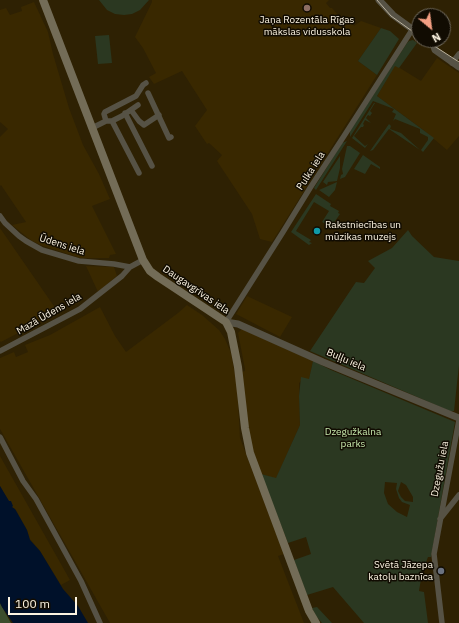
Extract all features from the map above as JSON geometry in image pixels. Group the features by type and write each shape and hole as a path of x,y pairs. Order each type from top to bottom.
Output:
{"main road":[{"name":"Daugavgrīvas iela","path":"43,2 143,260 150,270 158,277 226,322 231,332 236,354 250,454 311,616 316,623"}],"street":[{"path":"379,0 393,15 411,29"},
{"name":"Pulka iela","path":"226,322 411,32"},
{"path":"434,48 459,67"},
{"path":"452,63 459,54"},
{"path":"138,173 104,114 105,112 136,96 146,83"},
{"path":"148,93 169,138 171,137"},
{"path":"92,128 109,121 138,105"},
{"path":"131,110 144,125 158,115"},
{"path":"125,113 152,166"},
{"path":"131,124 139,120"},
{"name":"Ūdens iela","path":"0,216 19,236 42,250 79,261 119,264 130,267"},
{"name":"Mazā Ūdens iela","path":"0,351 80,308 122,276 130,267 143,260"},
{"name":"Buļļu iela","path":"226,322 238,324 323,362 459,419"},
{"name":"Dzegužu iela","path":"442,623 438,600 434,554 459,419"},
{"path":"0,437 23,481 36,499 77,574 100,623"},
{"path":"439,521 459,495"}],"shaded area":[{"path":"152,0 329,0 326,3 330,8 332,8 340,17 343,16 347,18 354,26 361,21 381,28 358,61 377,75 272,242 260,239 252,214 217,161 222,155 209,143 207,144 195,126 207,110 182,71 154,84 149,77 156,73 143,48 135,37"},
{"path":"34,2 48,32 69,108 83,145 99,174 110,199 92,206 116,254 110,255 109,258 80,258 32,241 12,225 26,222 1,185 0,186 0,137 8,129 0,122 0,10 6,8 10,15 22,11 21,7"},
{"path":"437,58 459,73 459,136 447,150 422,129 377,96 395,65 421,81"},
{"path":"0,228 58,312 1,342 0,341"},
{"path":"86,266 114,267 117,276 98,292"},
{"path":"247,296 292,317 280,337 236,314"},
{"path":"187,305 202,315 219,330 231,353 237,385 240,438 284,554 278,556 304,623 110,623 0,429 0,358 14,352 16,357 28,352 25,345 50,335 100,307 115,336 126,352"},
{"path":"242,329 313,361 309,380 301,378 299,383 300,425 276,479 261,474 250,443 241,372 245,371 245,369 238,333"},
{"path":"0,456 70,580 61,585 40,551 30,539 27,530 16,510 13,509 0,486"}],"green space":[{"path":"99,0 149,0 140,10 132,14 124,15 115,14 107,10"},
{"path":"381,28 390,31 399,39 377,75 358,61"},
{"path":"109,35 112,63 98,64 95,36"},
{"path":"411,40 411,48 413,48 399,68 395,66 377,96 434,138 423,152 421,150 428,140 428,137 420,133 420,129 395,119 393,121 396,114 392,112 394,109 373,101 350,137 350,130 409,41"},
{"path":"374,103 370,111 372,113 366,118 371,123 365,120 363,127 361,127 354,136 365,146 368,144 365,148 352,138"},
{"path":"389,124 391,126 390,129 401,133 420,150 389,129 373,150 370,151"},
{"path":"347,141 316,190 314,188 342,143"},
{"path":"347,146 350,146 360,153 345,177 340,179 341,175 343,174 342,169"},
{"path":"363,155 380,167 380,169 371,164 365,174 354,169"},
{"path":"340,156 340,168 337,181 328,182 327,185 323,182"},
{"path":"337,182 335,190 329,197 319,190"},
{"path":"316,194 331,204 330,206 339,211 338,213 340,214 331,227 322,222 329,211 314,202 296,231 311,240 309,242 312,243 309,245 291,232"},
{"path":"408,230 412,236 434,257 459,261 459,365 454,411 450,411 310,351 356,282 364,283 375,268 368,261 392,248"},
{"name":"Dzegužkalna parks","path":"313,361 455,422 431,557 428,557 422,573 419,591 424,592 428,623 364,623 333,587 307,595 294,560 311,554 306,537 288,543 261,474 276,478 300,425 299,396 301,377 309,379","holes":["385,482 397,483 396,489 399,498 402,502 410,505 407,517 397,512 388,504 384,493","401,482 406,485 413,497 413,502 405,501 401,497 398,491"]},
{"path":"0,602 1,605 11,623 0,623"},
{"path":"317,607 332,623 322,623 312,608"}],"water":[{"path":"0,486 9,501 11,501 12,507 15,509 27,530 30,540 40,551 63,589 78,606 88,623 13,623 2,607 0,603"}],"tram line":[{"path":"377,0 391,16 411,30"},
{"path":"437,48 459,62"}],"place":[{"name":"Jaņa Rozentāla Rīgas mākslas vidusskola","path":"307,8"},
{"name":"Rakstniecības un mūzikas muzejs","path":"317,231"},
{"name":"Svētā Jāzepa katoļu baznīca","path":"441,571"}]}
